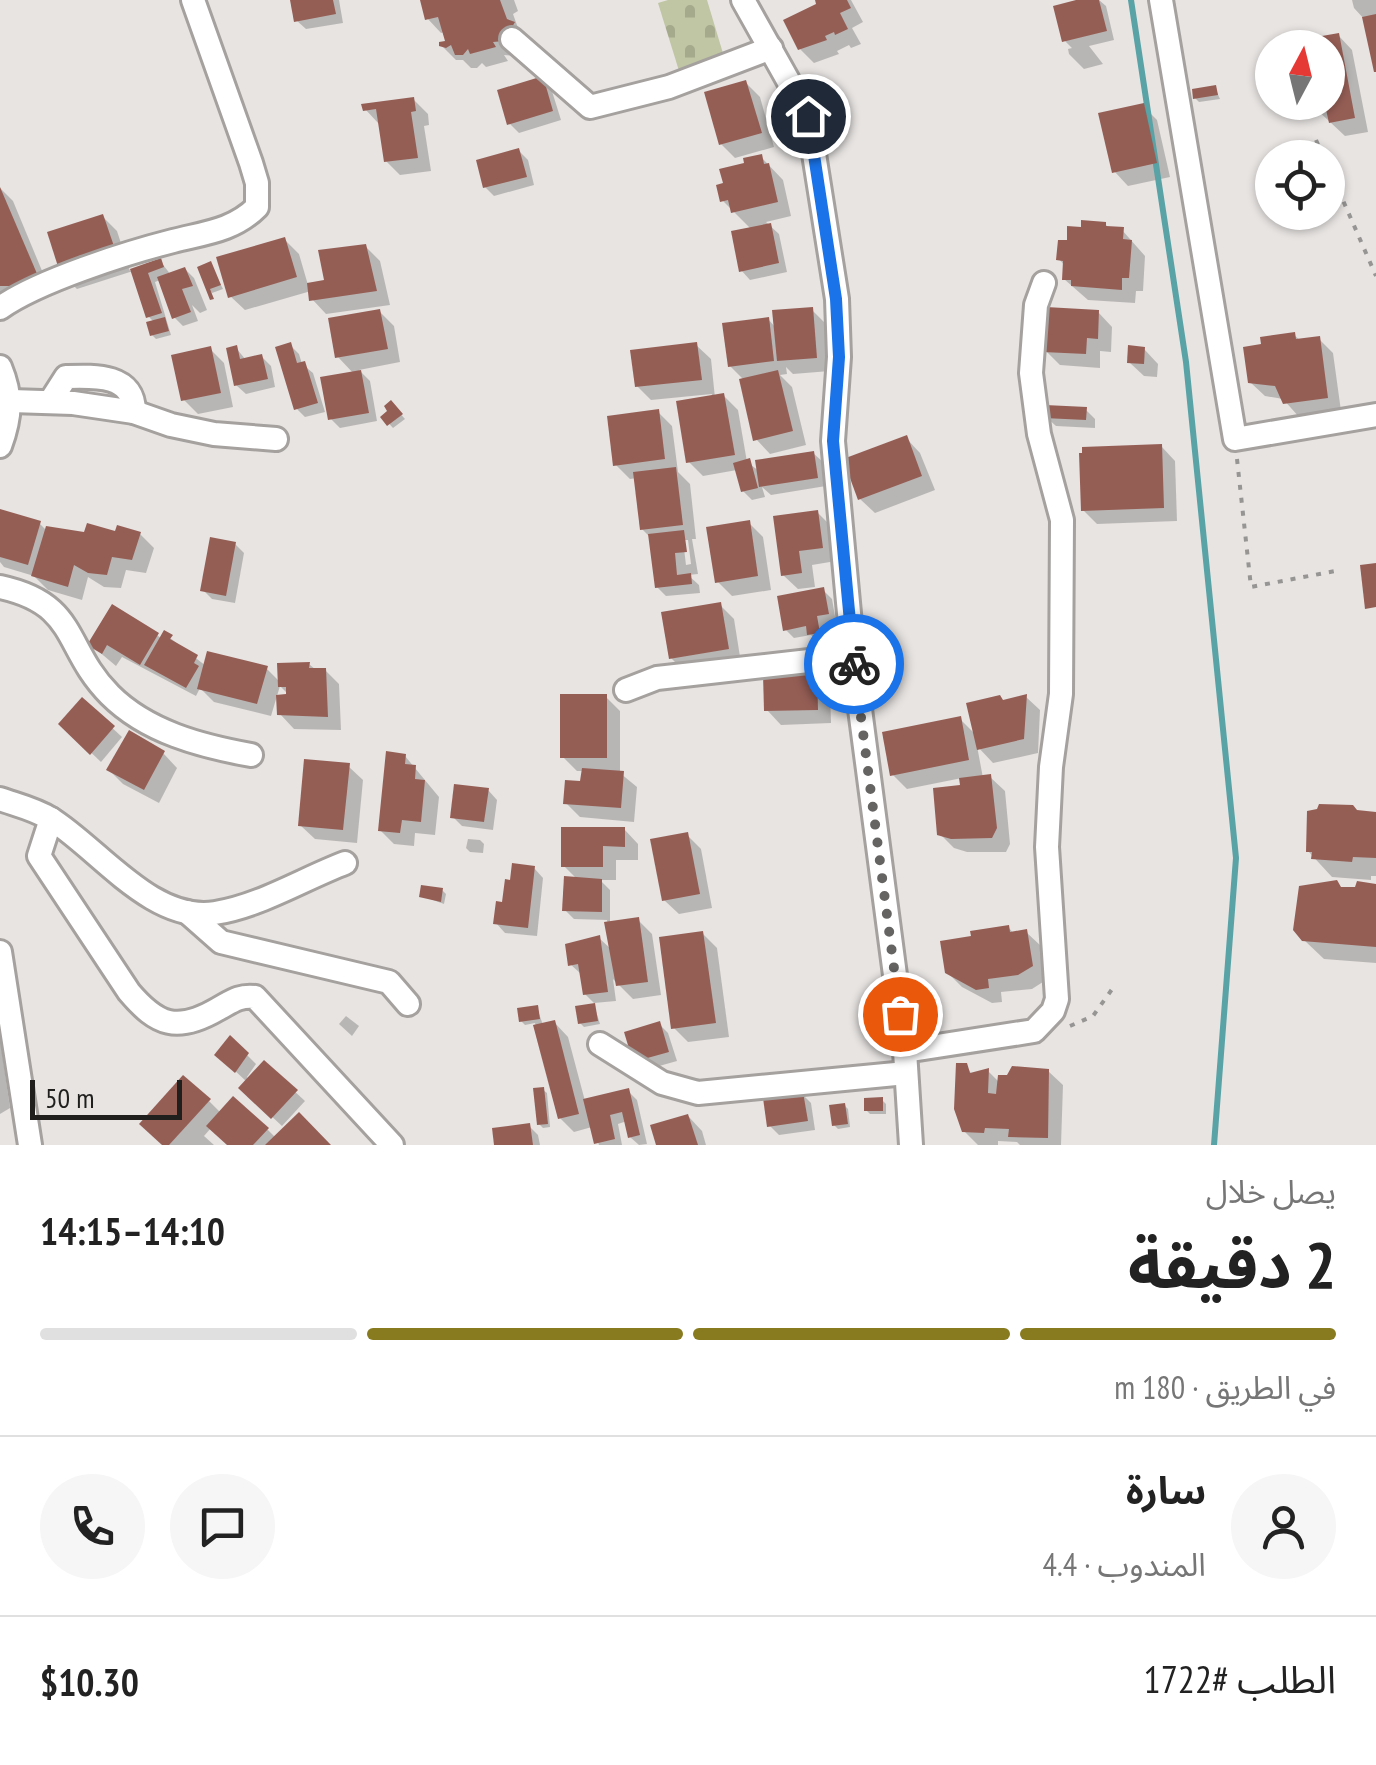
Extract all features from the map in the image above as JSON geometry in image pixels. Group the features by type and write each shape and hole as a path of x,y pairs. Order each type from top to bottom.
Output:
{"street":[{"path":"0,308 42,286 171,242 218,231 244,220 257,207 251,163 192,0"},
{"path":"742,0 808,116 836,299 839,357 833,441 853,656 906,1062 911,1145"},
{"path":"1161,0 1235,439 1376,415"},
{"path":"512,39 590,107 669,87 772,48"},
{"path":"600,1044 662,1083 698,1094 906,1062 1034,1031 1053,1011 1057,999 1047,848 1051,767 1061,694 1062,520 1032,398 1030,354 1036,305 1044,283"},
{"path":"0,367 11,401 0,446"},
{"path":"11,401 134,412 214,434 276,439"},
{"path":"0,586 24,592 54,610 97,679 125,708 156,727 192,741 250,755"},
{"path":"626,690 657,678 853,656"},
{"path":"0,799 51,819 144,892 188,912 221,942 389,982 408,1004"},
{"path":"51,819 38,856 147,1013 158,1020 184,1021 204,1016 237,998 254,998 392,1145"},
{"path":"188,912 212,914 242,905 345,863"},
{"path":"0,952 30,1145"}],"path":[{"path":"1345,205 1376,276"},
{"path":"1235,439 1251,587 1336,570"},
{"path":"1043,1023 1060,1030 1092,1016 1115,985"}],"green space":[{"path":"707,0 725,60 680,74 658,3"}],"building":[{"path":"290,0 333,0 336,14 294,22"},
{"path":"420,0 500,0 507,19 515,22 504,41 493,42 496,47 470,54 468,49 463,55 455,55 451,45 439,46 439,42 445,41 438,17 425,20"},
{"path":"815,0 847,0 851,8 840,13 848,29 798,50 783,20 816,4"},
{"path":"1099,0 1107,31 1062,42 1053,6"},
{"path":"1376,14 1376,72 1374,72 1362,17"},
{"path":"1345,65 1355,118 1345,120"},
{"path":"543,76 553,111 507,125 497,90"},
{"path":"746,80 762,133 719,145 704,92"},
{"path":"1216,85 1218,95 1193,99 1192,89"},
{"path":"414,97 416,111 411,112 418,158 384,162 376,109 363,111 361,104"},
{"path":"1144,103 1157,163 1112,173 1098,113"},
{"path":"519,148 527,177 483,188 476,160"},
{"path":"762,154 764,164 769,163 778,202 731,213 728,200 720,202 716,185 723,183 719,169"},
{"path":"0,187 38,276 13,286 0,286"},
{"path":"103,214 118,258 61,276 47,232"},
{"path":"1081,220 1124,227 1123,239 1132,240 1129,278 1122,278 1122,290 1071,286 1071,280 1062,280 1063,261 1056,260 1058,240 1067,240 1067,226 1081,227"},
{"path":"771,223 779,263 739,272 731,231"},
{"path":"285,237 297,277 228,298 216,257"},
{"path":"366,244 377,291 309,301 307,283 324,280 318,250"},
{"path":"161,258 164,267 148,273 162,313 146,318 130,269"},
{"path":"211,261 221,285 210,289 214,299 210,300 197,267"},
{"path":"185,267 193,286 182,289 191,312 172,319 157,277"},
{"path":"813,307 817,358 777,361 772,310"},
{"path":"1046,307 1099,310 1098,339 1087,338 1086,354 1043,352"},
{"path":"380,309 388,349 335,358 328,318"},
{"path":"165,317 169,331 150,336 146,322"},
{"path":"769,317 774,361 728,367 722,323"},
{"path":"1295,332 1296,339 1320,336 1328,398 1283,404 1275,386 1248,383 1243,347 1261,344 1260,337"},
{"path":"291,342 297,363 305,361 318,403 294,410 275,347"},
{"path":"697,342 702,380 635,387 630,350"},
{"path":"237,345 240,359 262,354 268,379 234,386 226,348"},
{"path":"1128,345 1145,347 1144,364 1127,363"},
{"path":"211,346 221,393 181,401 171,355"},
{"path":"361,370 369,413 328,420 320,377"},
{"path":"778,370 793,431 753,441 739,379"},
{"path":"724,393 735,455 686,463 676,401"},
{"path":"391,400 403,414 387,426 380,417"},
{"path":"1045,405 1087,407 1086,420 1044,418"},
{"path":"659,409 665,459 613,466 607,416"},
{"path":"907,435 922,476 858,500 843,459"},
{"path":"1162,444 1164,508 1081,511 1082,447"},
{"path":"814,451 818,478 759,487 755,460"},
{"path":"750,458 758,488 741,492 733,463"},
{"path":"676,467 683,525 640,530 633,472"},
{"path":"0,509 41,521 28,565 0,557"},
{"path":"818,510 823,548 799,551 802,573 781,576 773,516"},
{"path":"750,520 758,576 715,583 706,527"},
{"path":"87,523 115,531 117,525 141,532 132,560 112,557 107,575 88,573 74,565 68,587 31,576 46,526 84,532"},
{"path":"684,530 687,552 675,553 677,575 691,573 692,584 655,588 648,534"},
{"path":"210,537 236,542 226,596 200,591"},
{"path":"1376,563 1376,607 1365,609 1360,565"},
{"path":"824,587 829,614 817,616 820,633 807,635 806,626 783,631 777,596"},
{"path":"721,602 729,649 669,659 661,612"},
{"path":"112,604 159,633 140,665 107,645 102,654 87,645"},
{"path":"164,630 173,635 170,639 198,655 194,663 199,666 186,688 144,665"},
{"path":"892,644 895,671 885,672 882,645"},
{"path":"207,651 268,666 257,704 197,689"},
{"path":"310,662 309,668 326,668 328,717 277,715 276,695 286,694 286,687 278,687 277,663"},
{"path":"817,672 818,710 764,711 763,674"},
{"path":"560,694 607,694 607,758 560,758"},
{"path":"1027,694 1024,739 977,750 966,703"},
{"path":"82,697 115,726 90,755 58,724"},
{"path":"961,716 969,760 890,776 882,732"},
{"path":"129,730 165,751 144,790 106,770"},
{"path":"386,751 406,754 405,764 416,765 415,779 425,780 421,822 402,820 400,833 378,831"},
{"path":"304,759 350,763 343,830 298,826"},
{"path":"582,768 624,771 621,808 563,804 565,780 580,781"},
{"path":"991,774 997,828 992,838 951,839 937,835 933,788 960,785 959,778"},
{"path":"454,784 489,788 484,822 450,818"},
{"path":"1319,804 1353,805 1357,810 1376,812 1376,858 1353,857 1352,862 1311,859 1312,852 1306,852 1307,811 1317,809"},
{"path":"561,827 625,827 625,847 603,846 603,867 561,867"},
{"path":"688,832 700,894 662,901 650,839"},
{"path":"512,863 535,866 528,928 493,924 496,901 502,902"},
{"path":"564,876 602,879 602,912 562,911"},
{"path":"1337,880 1341,887 1355,887 1357,881 1376,884 1376,947 1302,941 1293,930 1299,886"},
{"path":"421,885 443,888 441,902 419,897"},
{"path":"639,917 648,982 616,986 604,922"},
{"path":"1009,925 1010,932 1027,929 1033,966 1018,975 988,979 989,988 976,990 945,973 940,941"},
{"path":"703,931 716,1023 671,1029 659,937"},
{"path":"600,935 608,992 583,995 578,964 568,966 565,944"},
{"path":"595,1003 598,1021 578,1024 575,1006"},
{"path":"538,1005 540,1019 519,1022 517,1008"},
{"path":"555,1020 579,1114 558,1119 533,1025"},
{"path":"660,1021 669,1052 633,1062 624,1032"},
{"path":"230,1035 249,1053 235,1073 214,1055"},
{"path":"264,1060 298,1090 271,1119 238,1088"},
{"path":"956,1063 967,1063 970,1073 989,1068 988,1093 996,1094 998,1075 1007,1075 1012,1066 1049,1069 1048,1138 1008,1137 1009,1129 962,1132 954,1109"},
{"path":"183,1075 211,1099 169,1145 162,1145 139,1124"},
{"path":"544,1087 548,1124 537,1125 533,1088"},
{"path":"629,1088 640,1135 628,1138 622,1112 610,1115 615,1139 594,1144 583,1099"},
{"path":"803,1092 808,1121 767,1127 763,1098"},
{"path":"233,1096 269,1128 253,1145 227,1145 206,1126"},
{"path":"883,1097 883,1111 864,1111 864,1098"},
{"path":"845,1103 848,1124 832,1126 829,1105"},
{"path":"299,1112 331,1145 265,1145"},
{"path":"688,1114 698,1145 656,1145 650,1125"},
{"path":"530,1123 533,1145 494,1145 492,1128"}],"waterway":[{"path":"1131,0 1186,362 1236,858 1214,1145"}],"way so far":[{"path":"854,664 900,1014"}],"route":[{"path":"808,116 836,299 839,357 833,441 854,664"}]}
